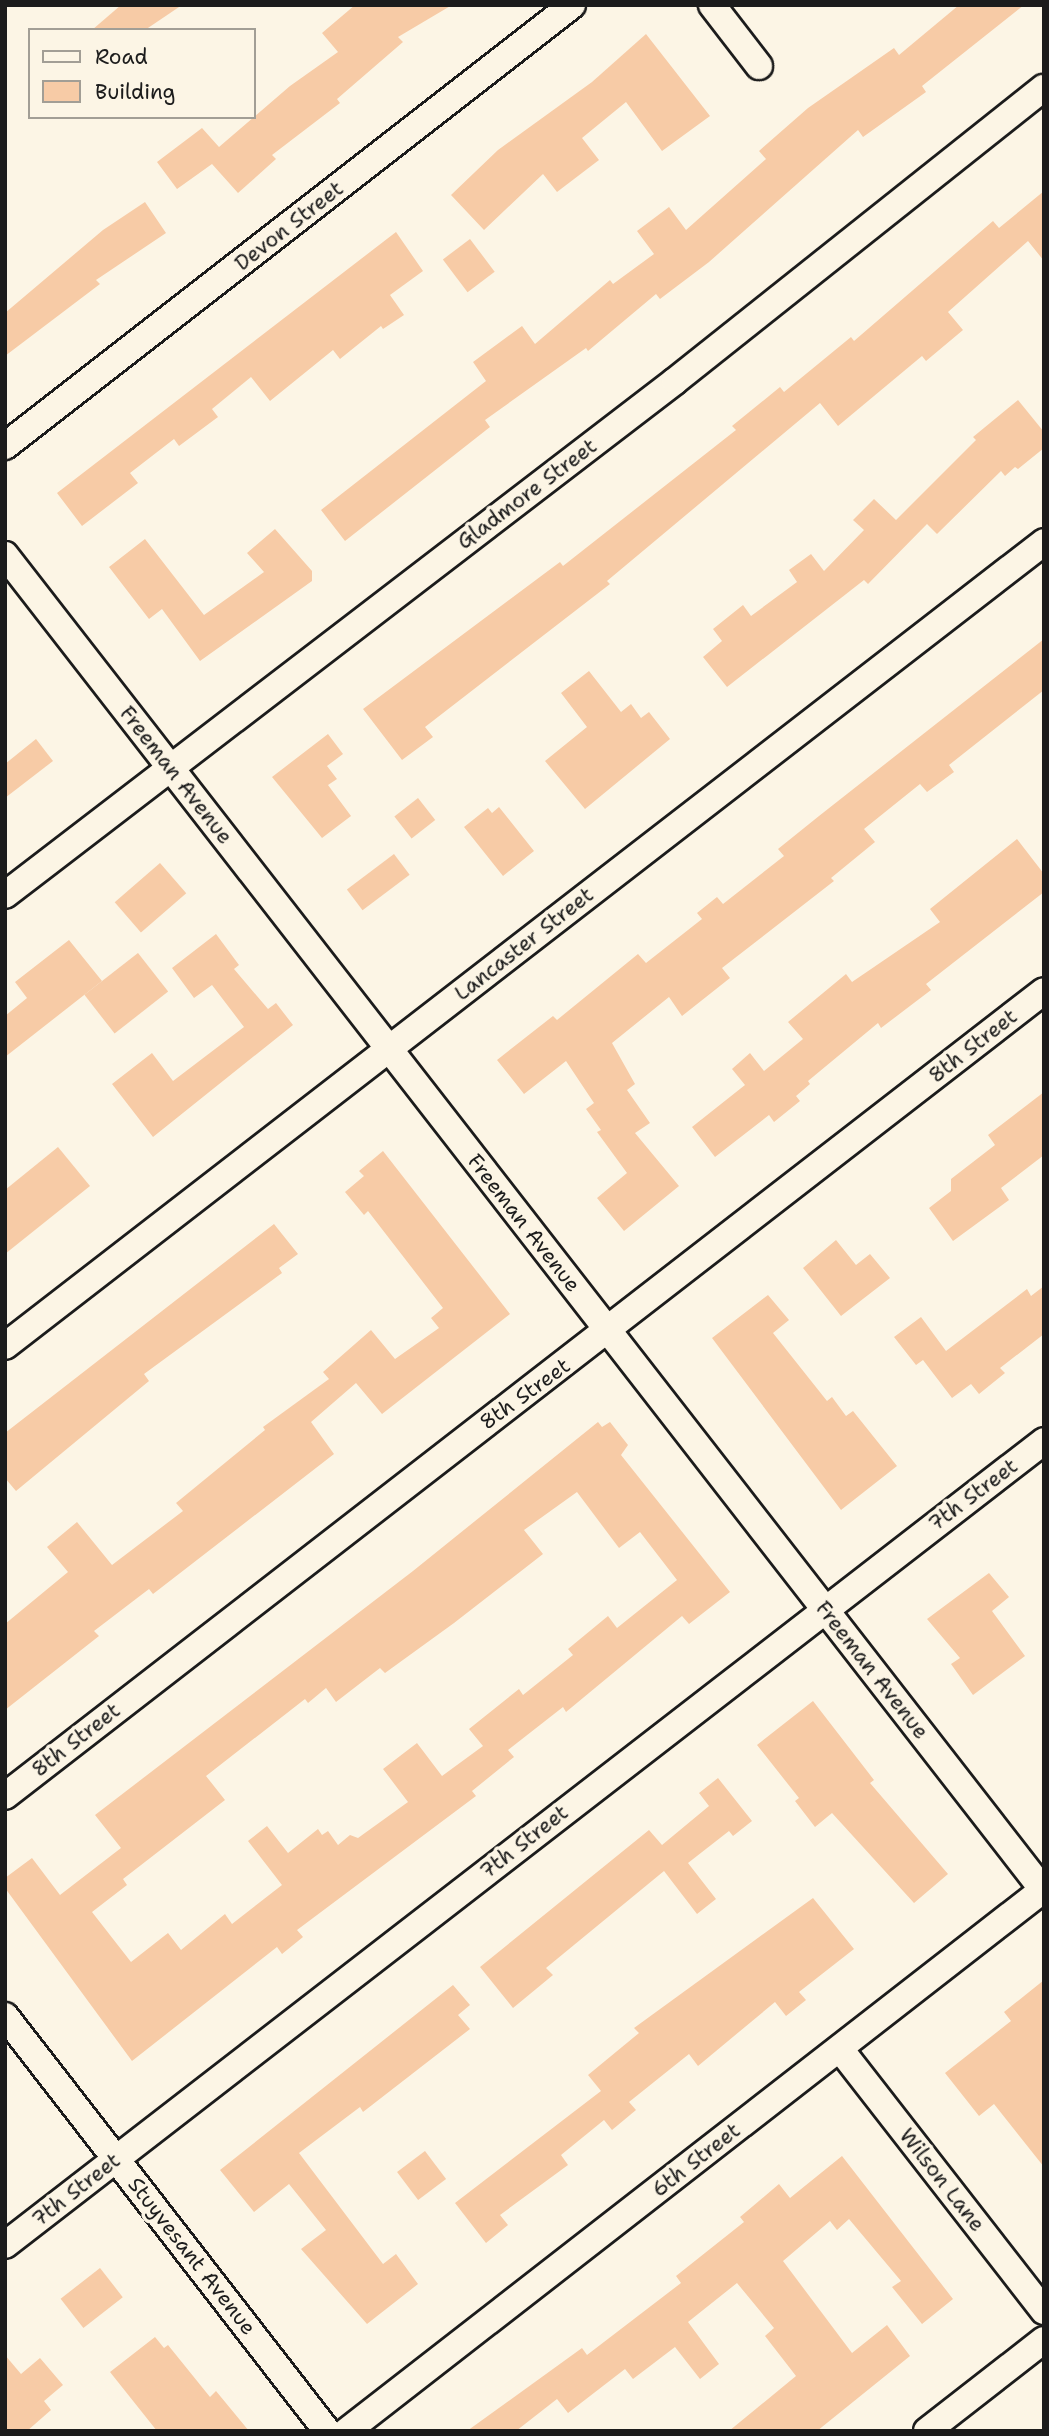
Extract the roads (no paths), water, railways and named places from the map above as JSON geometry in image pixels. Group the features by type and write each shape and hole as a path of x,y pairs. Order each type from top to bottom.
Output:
{"street":[{"name":"Devon Street","path":"5,446 572,5"},
{"path":"712,5 759,66"},
{"name":"Gladmore Street","path":"5,895 664,389 1044,88"},
{"name":"Lancaster Street","path":"5,1346 1044,542"},
{"name":"Freeman Avenue","path":"5,555 1043,1890"},
{"name":"8th Street","path":"5,1796 1044,991"},
{"name":"7th Street","path":"5,2245 1044,1441"},
{"name":"6th Street","path":"347,2431 1043,1890"},
{"name":"Stuyvesant Avenue","path":"5,2016 327,2431"},
{"name":"Wilson Lane","path":"840,2049 1044,2311"},
{"path":"927,2431 1044,2340"}]}
